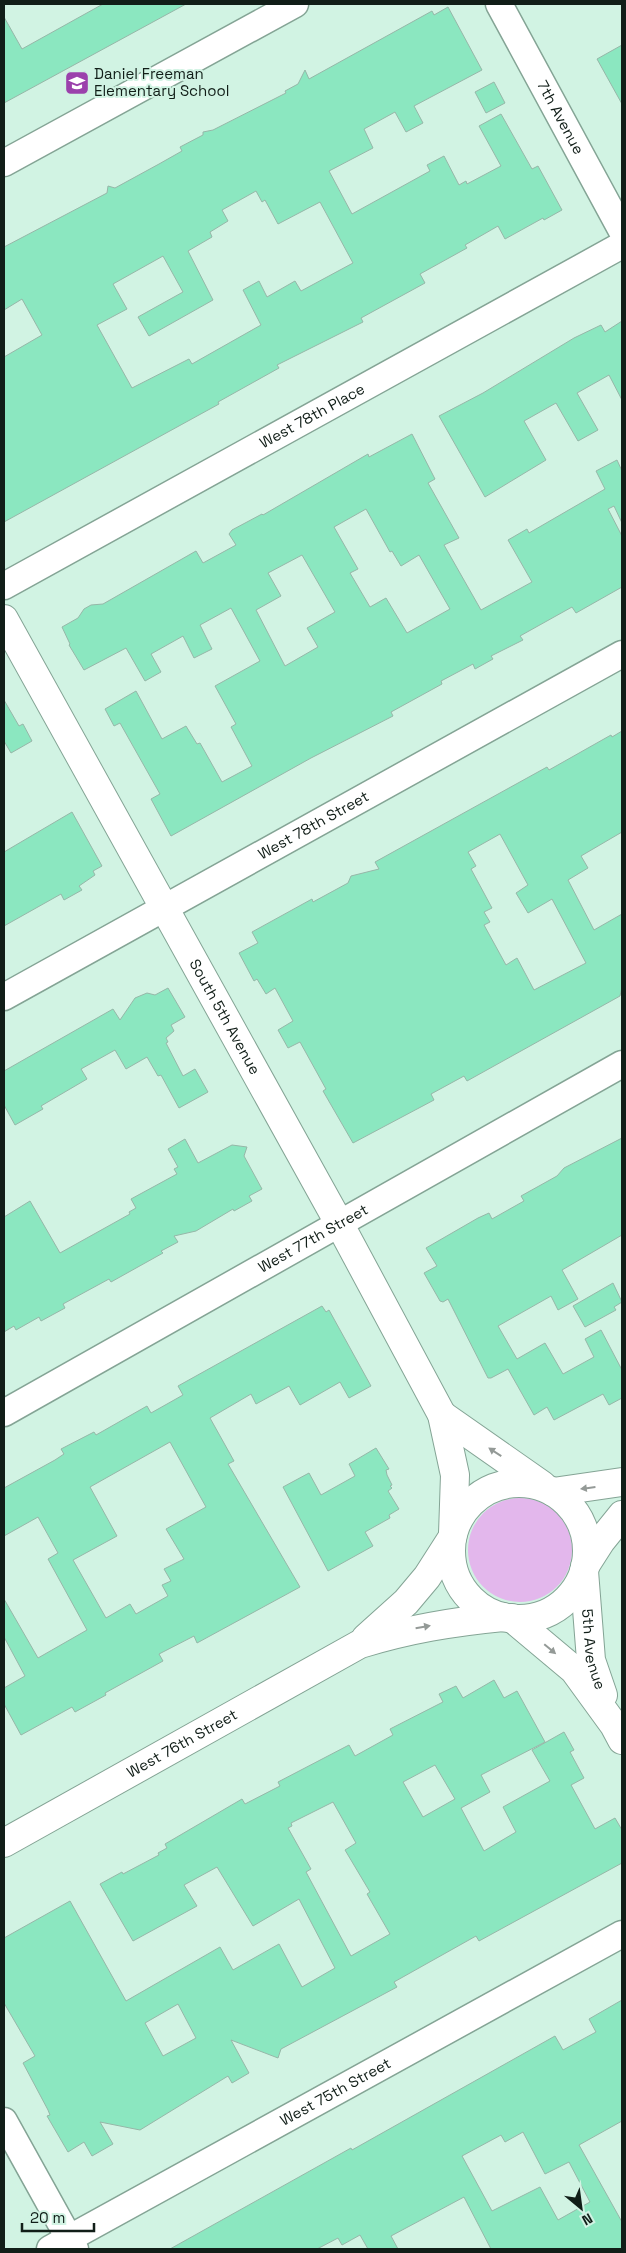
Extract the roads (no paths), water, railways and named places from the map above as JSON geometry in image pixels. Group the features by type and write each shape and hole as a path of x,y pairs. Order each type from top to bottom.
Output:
{"street":[{"path":"4,163 295,4"},
{"name":"7th Avenue","path":"499,4 622,231"},
{"name":"West 78th Place","path":"4,586 622,245"},
{"name":"South 5th Avenue","path":"4,619 442,1415 455,1474 452,1536"},
{"name":"West 78th Street","path":"4,997 622,654"},
{"name":"West 77th Street","path":"4,1413 622,1064"},
{"name":"South 5th Avenue","path":"442,1415 551,1491"},
{"path":"584,1569 586,1545 581,1524 570,1506 551,1491 530,1484 515,1482 491,1489 474,1500 462,1513 452,1536 451,1558 456,1579 468,1596 484,1609 508,1618 530,1617 548,1612 563,1602 575,1588 584,1569 601,1542 622,1515"},
{"path":"551,1491 622,1482"},
{"name":"West 76th Street","path":"360,1644 406,1602 427,1577 452,1536"},
{"name":"5th Avenue","path":"584,1569 591,1660 618,1732"},
{"name":"West 76th Street","path":"4,1844 360,1644 402,1631 453,1622 508,1618"},
{"name":"5th Avenue","path":"508,1618 574,1670 618,1732"},
{"name":"West 75th Street","path":"64,2246 622,1934"},
{"path":"4,2121 64,2246"}],"place":[{"name":"Daniel Freeman Elementary School","path":"77,83"}]}
